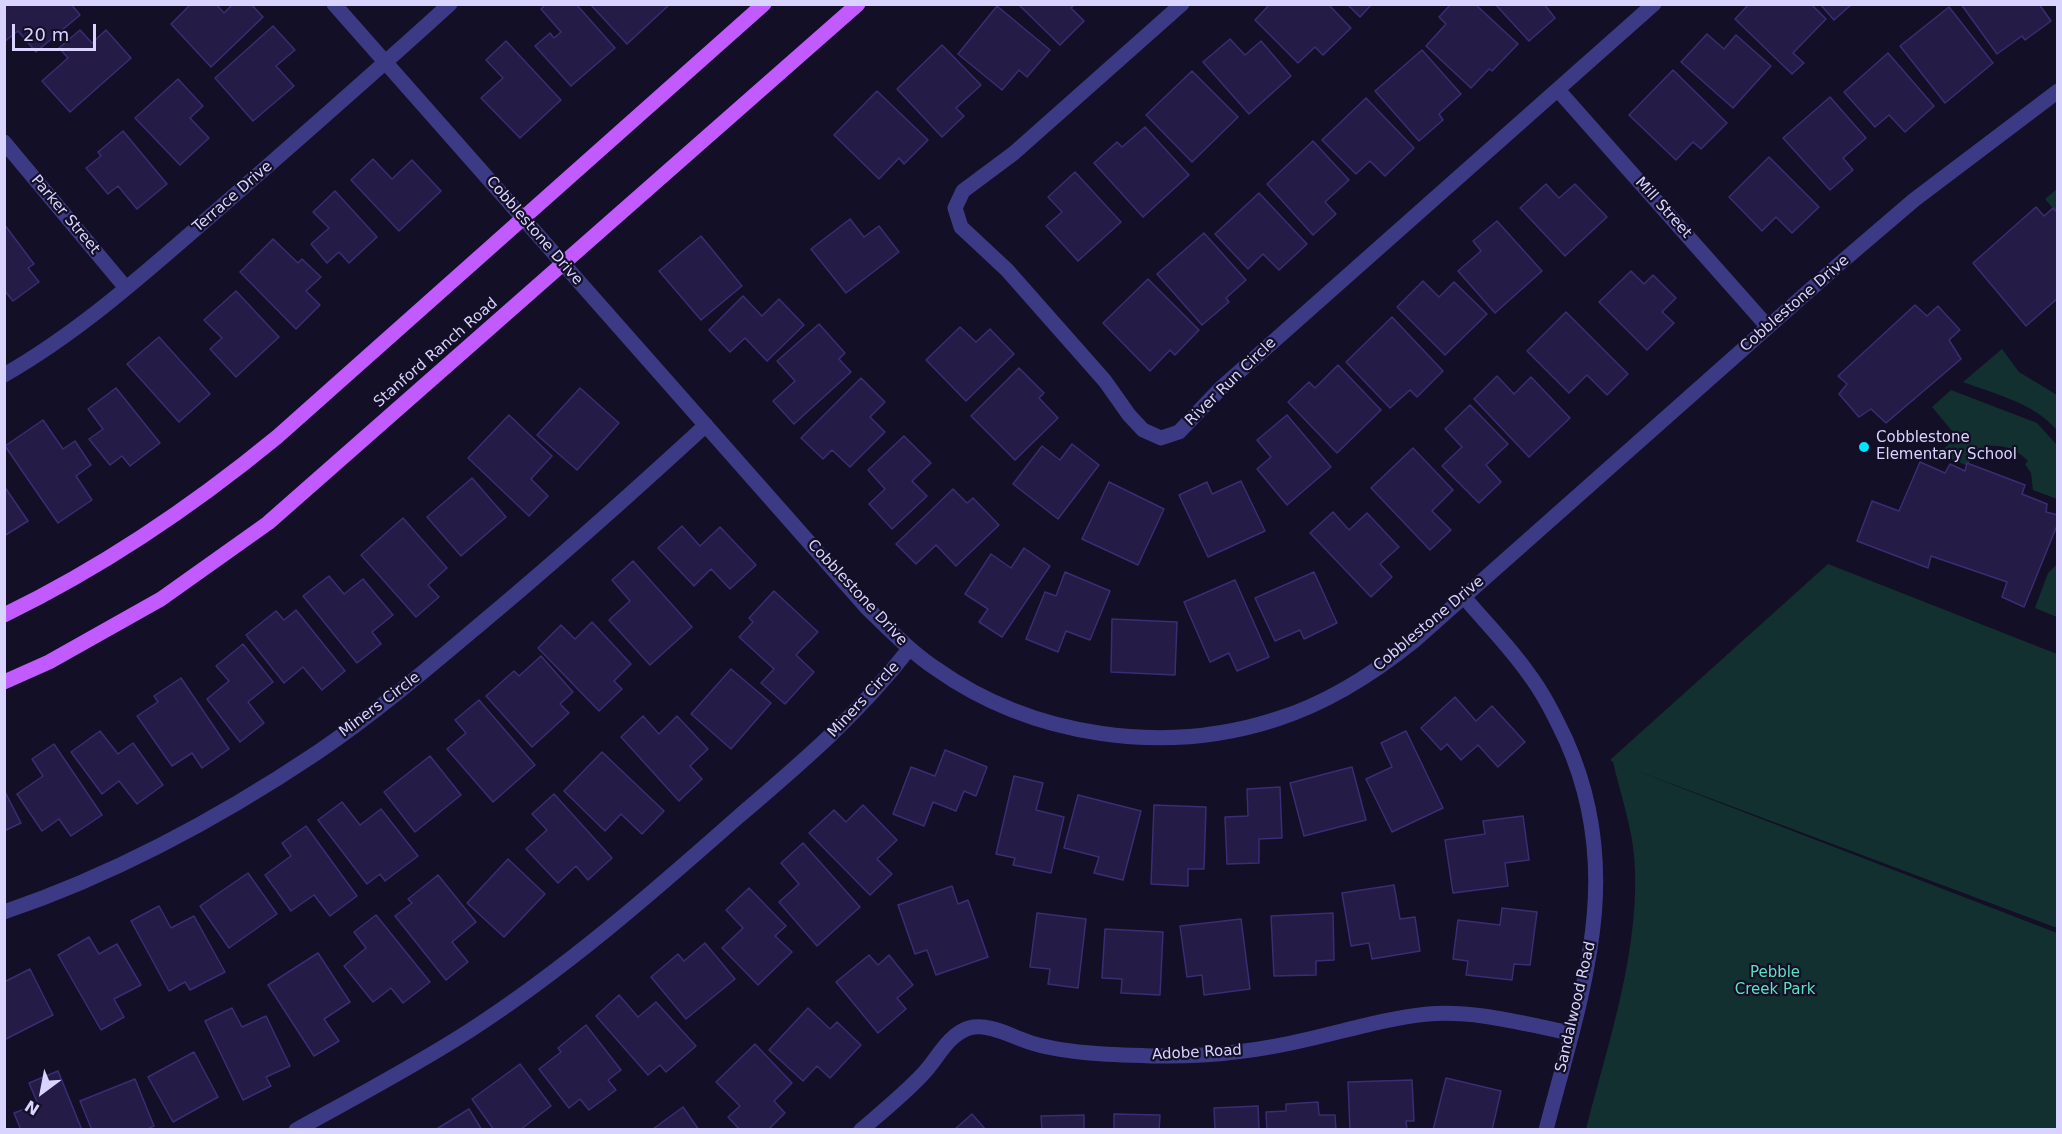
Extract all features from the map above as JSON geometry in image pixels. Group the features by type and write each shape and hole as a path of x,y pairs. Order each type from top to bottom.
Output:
{"main road":[{"path":"4,615 75,579 181,511 231,475 278,436 764,4"},
{"name":"Stanford Ranch Road","path":"4,682 49,662 161,599 268,523 858,4"}],"street":[{"name":"Cobblestone Drive","path":"333,4 867,608 909,649 936,669 981,696 1027,716 1081,731 1133,738 1231,731 1277,719 1348,688 1383,666 1914,200 2058,91"},
{"name":"Terrace Drive","path":"4,375 67,334 126,288 450,4"},
{"name":"River Run Circle","path":"1182,4 1014,153 963,190 955,208 961,227 1007,270 1105,381 1143,430 1161,438 1179,432 1222,387 1654,4"},
{"name":"Mill Street","path":"1558,90 1768,327"},
{"name":"Parker Street","path":"4,141 126,288"},
{"name":"Miners Circle","path":"4,912 35,902 138,857 228,809 320,751 417,677 505,603 706,425"},
{"name":"Sandalwood Road","path":"1464,597 1529,674 1555,714 1587,796 1594,835 1595,918 1587,973 1546,1130"},
{"name":"Miners Circle","path":"296,1130 469,1031 594,940 647,898 825,742 856,711 909,649"},
{"name":"Adobe Road","path":"861,1130 924,1074 952,1039 972,1028 995,1029 1028,1042 1049,1047 1116,1055 1162,1056 1262,1049 1385,1020 1430,1014 1455,1013 1479,1016 1571,1033"}],"green space":[{"path":"2057,189 2057,213 2045,199"},
{"path":"2002,349 2019,372 2057,395 2057,430 2047,420 2025,406 1963,382"},
{"path":"1951,390 2037,423 2057,445 2057,499 2033,490 2031,473 2025,464 2028,461 2010,449 1988,446 1988,451 1966,465 1941,456 1939,461 1932,459 1957,437 1932,407"},
{"name":"Pebble Creek Park","path":"1828,564 2057,654 2057,928 1632,769 2057,933 2057,1129 1586,1129 1613,1028 1633,924 1635,889 1633,843 1613,762 1610,760"},
{"path":"2057,564 2057,617 2035,608 2048,573"}],"building":[{"path":"4,4 71,4 80,15 36,52 18,31 4,42"},
{"path":"191,4 216,4 224,13 233,4 251,4 263,17 211,67 171,24"},
{"path":"546,4 576,4 615,48 571,86 535,46 550,33 554,38 561,32 541,9"},
{"path":"590,4 670,4 627,44"},
{"path":"1018,4 1075,4 1071,8 1084,21 1060,45"},
{"path":"1270,4 1328,4 1351,28 1323,55 1315,47 1298,63 1255,20"},
{"path":"1347,4 1372,4 1360,17"},
{"path":"1451,4 1475,4 1518,44 1492,71 1489,69 1471,88 1426,46 1446,24 1439,17"},
{"path":"1495,4 1544,4 1555,18 1529,41"},
{"path":"1749,4 1811,4 1826,19 1793,53 1804,63 1792,74 1735,19"},
{"path":"1820,4 1852,4 1834,20"},
{"path":"1961,4 2039,4 2051,21 2025,40 2022,36 1997,54"},
{"path":"997,6 1050,50 1027,77 1019,70 1002,90 958,54"},
{"path":"1949,7 1993,63 1945,103 1900,46"},
{"path":"273,26 295,50 276,66 294,86 253,121 215,78"},
{"path":"80,30 92,43 106,30 131,58 70,112 42,81 68,58 59,48"},
{"path":"1707,34 1724,49 1736,35 1771,66 1733,108 1681,62"},
{"path":"1230,39 1245,55 1261,41 1291,76 1249,114 1203,62"},
{"path":"506,41 561,100 520,138 481,98 503,78 486,60"},
{"path":"942,45 981,85 956,108 964,116 942,137 897,89"},
{"path":"1422,50 1461,94 1439,114 1443,120 1419,141 1375,91"},
{"path":"1888,53 1934,106 1905,132 1889,115 1875,127 1844,92"},
{"path":"1673,70 1727,123 1701,149 1693,142 1676,160 1629,115"},
{"path":"1192,71 1238,117 1192,162 1146,115"},
{"path":"178,79 203,106 190,118 209,138 180,165 135,118"},
{"path":"877,91 928,140 904,164 899,158 879,179 834,135"},
{"path":"1830,97 1866,138 1843,158 1853,170 1830,190 1783,138"},
{"path":"1366,98 1414,148 1385,176 1370,161 1356,174 1322,140"},
{"path":"1145,127 1189,175 1143,217 1094,163 1117,142 1122,147"},
{"path":"123,131 167,184 137,209 118,186 108,194 86,168 101,156 98,152"},
{"path":"1313,141 1349,180 1325,202 1336,214 1313,235 1267,184"},
{"path":"1769,157 1819,207 1792,233 1776,217 1762,231 1729,197"},
{"path":"373,159 392,179 412,160 441,191 399,231 351,180"},
{"path":"1075,172 1121,222 1078,261 1046,226 1062,212 1048,197"},
{"path":"1546,184 1559,198 1575,184 1607,217 1565,256 1520,208"},
{"path":"335,191 377,237 349,263 339,252 327,263 311,244 329,228 313,212"},
{"path":"1259,193 1307,244 1279,270 1263,254 1248,269 1215,234"},
{"path":"2036,207 2044,216 2053,208 2058,213 2058,298 2026,326 1973,263"},
{"path":"850,219 864,237 879,226 899,252 846,293 811,249"},
{"path":"1497,221 1542,271 1495,313 1458,271 1481,251 1473,241"},
{"path":"4,224 34,264 28,268 39,282 13,301 4,290"},
{"path":"1204,233 1246,280 1226,298 1229,302 1202,325 1157,274"},
{"path":"701,236 742,286 701,320 659,271"},
{"path":"273,239 298,263 302,259 321,277 306,291 320,305 296,329 240,272"},
{"path":"1631,271 1644,284 1653,275 1676,298 1662,312 1674,323 1647,350 1599,302"},
{"path":"1148,279 1199,330 1175,355 1170,350 1150,371 1103,323"},
{"path":"1423,281 1439,297 1454,282 1487,314 1445,355 1397,307"},
{"path":"236,291 279,337 236,377 210,349 222,338 204,320"},
{"path":"743,296 762,316 779,299 804,325 767,361 745,338 730,352 709,330"},
{"path":"1915,305 1927,316 1938,306 1960,330 1949,340 1961,359 1886,423 1871,409 1859,417 1839,394 1847,384 1838,376"},
{"path":"1566,312 1628,374 1607,395 1587,375 1569,393 1527,351"},
{"path":"1392,317 1443,371 1417,397 1410,390 1390,408 1346,362"},
{"path":"819,324 845,353 839,359 851,372 794,424 773,401 795,381 777,361"},
{"path":"960,327 976,342 990,329 1014,354 966,401 926,360"},
{"path":"159,337 210,394 179,422 127,364"},
{"path":"1338,365 1381,410 1337,453 1288,402 1309,382 1315,388"},
{"path":"1019,368 1044,393 1039,398 1058,418 1015,460 971,416"},
{"path":"1497,376 1514,394 1531,377 1570,418 1529,457 1474,399"},
{"path":"861,378 885,402 870,417 885,432 850,467 832,450 823,459 801,438"},
{"path":"116,388 160,443 130,466 122,456 110,465 89,439 103,429 88,409"},
{"path":"580,388 619,423 577,470 537,435"},
{"path":"1470,405 1508,444 1486,465 1501,482 1479,503 1442,466 1462,447 1445,429"},
{"path":"509,415 552,456 531,479 548,496 529,516 468,458"},
{"path":"1287,415 1331,467 1287,505 1257,469 1271,457 1257,440"},
{"path":"43,420 63,449 75,441 91,465 76,476 92,500 58,523 5,446"},
{"path":"904,436 931,463 912,481 927,496 892,529 869,504 885,489 868,470"},
{"path":"1072,444 1099,465 1058,519 1013,484 1042,446 1060,460"},
{"path":"1413,448 1453,490 1432,511 1451,530 1430,550 1371,488"},
{"path":"1920,462 1945,473 1950,464 1965,471 1967,463 2025,485 2022,494 2047,504 2046,512 2058,515 2058,523 2024,607 2002,597 2007,582 1931,556 1928,568 1857,541 1872,501 1899,511"},
{"path":"472,478 506,517 461,556 427,517"},
{"path":"1241,481 1265,531 1208,557 1179,495 1207,482 1212,494"},
{"path":"1109,482 1164,509 1138,565 1082,539"},
{"path":"4,486 28,521 4,536"},
{"path":"953,489 967,503 973,498 999,525 956,566 936,545 916,564 896,544"},
{"path":"1333,512 1349,530 1367,513 1399,547 1380,564 1392,577 1371,597 1310,533"},
{"path":"403,518 447,568 428,585 439,597 416,617 361,555"},
{"path":"682,526 700,546 720,527 756,565 730,589 711,569 694,586 658,548"},
{"path":"1024,548 1050,566 1002,637 979,622 988,609 965,594 991,554 1011,568"},
{"path":"633,561 692,627 650,665 609,620 630,601 612,580"},
{"path":"1065,572 1110,591 1090,640 1066,631 1058,652 1026,639 1045,592 1056,596"},
{"path":"1314,572 1337,623 1304,639 1300,630 1275,641 1255,598"},
{"path":"329,576 344,594 363,579 393,615 372,632 381,644 357,663 303,596"},
{"path":"1235,580 1269,657 1237,671 1229,653 1210,662 1184,602"},
{"path":"774,591 818,632 796,655 814,672 785,704 761,683 774,669 739,637 753,622 749,618"},
{"path":"296,610 345,671 322,690 303,667 284,683 246,635 276,611 284,620"},
{"path":"1112,619 1177,622 1175,675 1111,672"},
{"path":"592,622 631,664 614,681 622,689 599,711 538,648 561,625 575,639"},
{"path":"243,644 273,682 248,702 264,723 240,742 207,699 229,681 216,666"},
{"path":"541,656 573,692 560,704 569,713 532,747 486,696 514,671 519,676"},
{"path":"731,669 771,703 731,749 691,714"},
{"path":"181,678 229,749 202,768 192,753 172,766 137,716 158,702 154,696"},
{"path":"1455,697 1476,721 1492,706 1525,742 1498,767 1478,745 1461,760 1447,744 1441,750 1421,728"},
{"path":"479,700 535,765 493,802 447,749 466,733 455,720"},
{"path":"643,716 659,734 677,716 708,749 690,766 702,779 679,801 621,737"},
{"path":"100,731 118,754 133,743 163,785 137,804 119,781 102,794 71,752"},
{"path":"1406,731 1443,808 1392,832 1366,779 1392,767 1381,743"},
{"path":"54,744 102,815 71,836 59,819 42,831 17,794 43,776 32,759"},
{"path":"945,750 987,767 976,796 964,791 956,811 933,802 924,826 893,814 911,767 935,776"},
{"path":"602,752 664,811 642,834 621,814 605,831 564,791"},
{"path":"430,756 461,795 415,832 384,792"},
{"path":"1352,767 1366,820 1304,836 1290,783"},
{"path":"1014,776 1043,783 1036,810 1064,817 1051,873 1013,865 1015,858 996,854"},
{"path":"1280,787 1282,838 1259,839 1259,863 1227,864 1225,817 1248,816 1247,789"},
{"path":"4,790 21,823 4,831"},
{"path":"554,794 612,858 588,880 576,866 558,883 526,849 547,830 532,814"},
{"path":"1078,795 1141,811 1123,880 1094,873 1099,857 1064,848"},
{"path":"342,802 360,825 381,809 418,856 385,881 380,874 367,884 318,820"},
{"path":"863,805 897,840 877,859 892,874 870,895 809,833 834,810 846,822"},
{"path":"1154,805 1206,807 1204,869 1188,869 1188,886 1151,884"},
{"path":"1523,816 1529,860 1505,863 1508,886 1453,893 1445,840 1485,834 1483,821"},
{"path":"306,826 357,896 330,916 314,895 291,911 265,875 291,856 282,843"},
{"path":"803,843 860,907 817,946 779,902 799,884 781,863"},
{"path":"508,859 545,894 504,937 467,903"},
{"path":"248,873 277,914 229,948 200,906"},
{"path":"438,875 476,922 452,942 468,962 446,980 395,916 412,903 408,899"},
{"path":"1394,885 1400,919 1415,917 1420,951 1372,959 1369,943 1351,946 1342,893"},
{"path":"952,886 958,904 968,900 988,957 936,975 927,950 915,954 898,905"},
{"path":"749,888 786,926 775,936 792,952 758,985 722,948 743,928 726,910"},
{"path":"159,906 171,928 194,916 225,972 190,990 185,982 169,991 131,921"},
{"path":"1502,908 1537,912 1530,965 1514,964 1512,980 1466,975 1468,961 1453,959 1458,920 1500,925"},
{"path":"1037,913 1086,919 1078,988 1048,984 1050,969 1030,967"},
{"path":"1333,913 1334,960 1316,961 1316,975 1274,976 1271,916"},
{"path":"376,915 430,982 403,1003 391,988 373,1002 344,966 366,948 354,932"},
{"path":"1241,919 1250,989 1204,995 1202,975 1187,977 1180,926"},
{"path":"1105,929 1163,932 1160,995 1121,993 1122,979 1102,978"},
{"path":"89,937 99,954 117,944 141,985 114,999 124,1017 101,1030 58,955"},
{"path":"705,943 735,979 686,1019 651,977 678,954 684,961"},
{"path":"318,953 350,1002 324,1019 339,1041 314,1056 268,985"},
{"path":"869,955 878,965 889,955 913,985 897,998 906,1009 878,1033 836,982"},
{"path":"30,969 53,1015 4,1040 4,982"},
{"path":"619,995 638,1017 656,1002 696,1046 666,1072 660,1065 648,1075 596,1016"},
{"path":"232,1008 242,1027 266,1016 290,1066 266,1077 271,1086 243,1100 205,1021"},
{"path":"808,1008 830,1029 837,1022 861,1045 830,1078 817,1066 803,1081 769,1050"},
{"path":"586,1025 621,1070 608,1080 616,1090 589,1110 580,1099 569,1108 539,1069 561,1052 558,1048"},
{"path":"755,1044 792,1083 774,1101 785,1113 768,1130 740,1130 728,1117 740,1106 716,1082"},
{"path":"194,1052 218,1097 173,1122 148,1077"},
{"path":"520,1064 551,1106 520,1130 494,1130 472,1099"},
{"path":"58,1071 82,1130 21,1130 14,1113 38,1104 29,1083"},
{"path":"1446,1078 1501,1091 1492,1130 1433,1130"},
{"path":"135,1079 154,1126 145,1130 92,1130 80,1101"},
{"path":"1412,1080 1414,1121 1406,1121 1407,1130 1350,1130 1348,1082"},
{"path":"1318,1102 1319,1115 1335,1115 1336,1130 1267,1130 1266,1112 1286,1111 1286,1104"},
{"path":"1258,1106 1259,1130 1215,1130 1214,1108"},
{"path":"683,1107 699,1130 653,1129"},
{"path":"469,1109 482,1130 435,1130"},
{"path":"972,1114 986,1130 954,1130"},
{"path":"1114,1114 1160,1115 1159,1130 1114,1130"},
{"path":"1084,1115 1084,1130 1042,1130 1041,1116"}],"place":[{"name":"Cobblestone Elementary School","path":"1864,447"}]}
